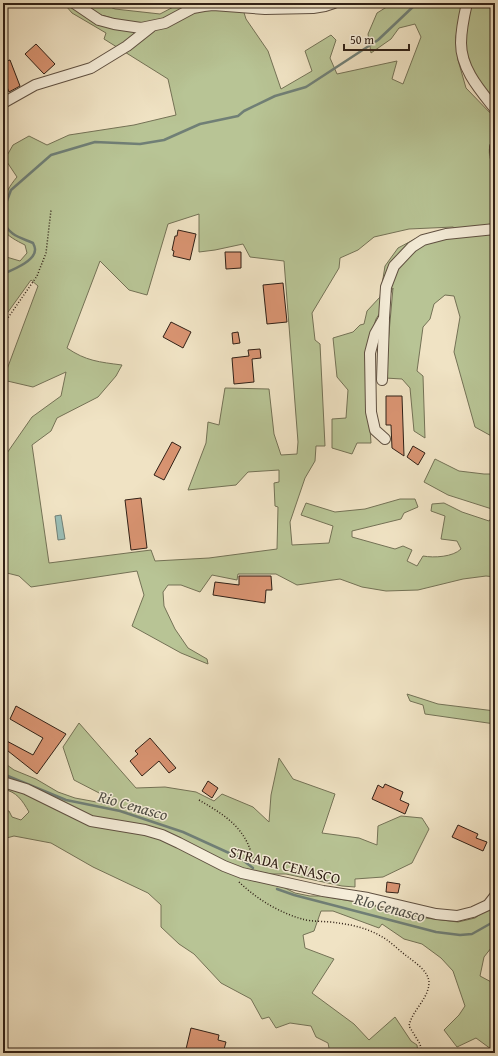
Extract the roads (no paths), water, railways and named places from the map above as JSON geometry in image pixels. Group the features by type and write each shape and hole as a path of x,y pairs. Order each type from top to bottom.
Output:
{"street":[{"path":"74,3 99,20 140,28 165,23 193,8 204,6 213,5 264,9 313,8 334,3"},
{"path":"467,3 461,44 463,58 475,83 495,109"},
{"path":"3,103 34,86 92,68 127,46 151,27"},
{"path":"382,380 386,287 394,266 412,247 424,240 446,234 495,229"},
{"path":"384,318 375,334 370,353 371,412 375,430 385,439"},
{"name":"STRADA CENASCO","path":"3,782 26,789 91,821 145,830 162,835 229,868 323,892 368,898 436,914 457,916 473,912 488,904 495,896"}],"water":[{"path":"61,515 65,539 58,540 55,516"}],"waterway":[{"path":"3,216 11,190 51,155 95,142 140,144 164,140 200,124 238,116 244,111 275,96 306,87 378,40 417,3"},
{"path":"3,221 12,233 33,243 35,247 34,253 28,261 3,274"},
{"name":"Rio Cenasco","path":"3,774 66,800 120,811 183,832 240,858 253,868"},
{"name":"RIo Cenasco","path":"277,889 294,895 436,932 460,935 472,934 495,921"}]}
